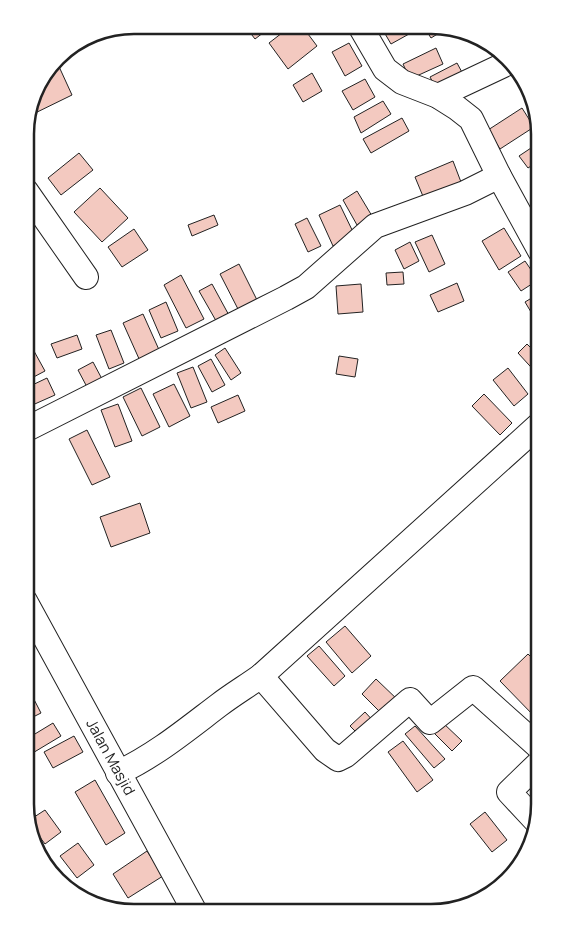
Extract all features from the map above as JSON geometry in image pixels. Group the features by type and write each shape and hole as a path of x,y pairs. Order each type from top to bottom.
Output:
{"street":[{"path":"365,34 386,69 402,82 438,96 471,119 493,179 531,237"},
{"path":"438,96 504,65"},
{"path":"34,426 306,287 375,226 465,193 493,179"},
{"path":"34,202 86,277"},
{"path":"118,773 141,762 173,741 261,676 531,432"},
{"name":"Jalan Masjid","path":"34,626 191,904"},
{"path":"261,676 325,750 338,758 346,755 410,700 430,722 474,688 531,740"},
{"path":"530,815 509,792 531,771"}],"building":[{"path":"251,34 262,34 255,39"},
{"path":"281,34 308,34 317,46 288,69 269,43"},
{"path":"385,34 409,34 391,44"},
{"path":"428,34 437,34 431,38"},
{"path":"349,43 362,66 345,76 332,52"},
{"path":"436,48 443,64 410,79 403,64"},
{"path":"457,63 464,76 437,90 430,77"},
{"path":"59,67 72,95 36,113 41,95"},
{"path":"312,73 322,91 303,102 293,85"},
{"path":"365,79 375,97 353,110 342,91"},
{"path":"383,101 391,114 361,133 354,117"},
{"path":"522,108 530,121 531,127 531,129 500,149 488,130"},
{"path":"402,118 409,131 371,153 363,139"},
{"path":"531,148 531,166 528,168 519,156"},
{"path":"79,153 93,170 61,195 48,178"},
{"path":"453,161 464,190 427,206 415,177"},
{"path":"100,188 128,218 102,242 74,212"},
{"path":"357,191 372,216 357,225 343,200"},
{"path":"340,205 355,236 333,246 319,215"},
{"path":"214,215 218,225 192,236 188,225"},
{"path":"307,218 321,246 308,252 295,224"},
{"path":"504,228 521,256 499,270 482,241"},
{"path":"134,229 148,250 122,267 108,247"},
{"path":"432,235 445,264 429,272 415,242"},
{"path":"410,242 419,261 404,269 395,250"},
{"path":"525,261 531,270 531,285 521,291 508,272"},
{"path":"239,264 258,302 239,311 220,274"},
{"path":"403,272 404,284 387,285 386,273"},
{"path":"181,275 204,319 186,328 164,285"},
{"path":"457,283 464,301 438,312 430,295"},
{"path":"212,284 231,319 219,326 199,291"},
{"path":"361,284 363,312 338,314 336,286"},
{"path":"531,298 531,312 525,302"},
{"path":"166,302 178,331 161,338 149,310"},
{"path":"143,314 160,352 140,361 123,323"},
{"path":"111,330 124,363 109,369 96,335"},
{"path":"77,335 82,349 57,358 51,344"},
{"path":"527,344 531,348 531,367 518,353"},
{"path":"225,348 241,373 231,380 215,355"},
{"path":"34,351 45,371 34,377"},
{"path":"339,356 358,359 355,377 336,374"},
{"path":"211,359 225,385 212,392 198,366"},
{"path":"93,362 102,379 87,387 78,370"},
{"path":"193,367 207,402 191,408 177,373"},
{"path":"508,368 528,394 514,406 493,380"},
{"path":"47,378 55,395 34,404 34,384"},
{"path":"174,384 190,416 169,427 153,394"},
{"path":"141,388 160,427 142,436 123,397"},
{"path":"484,394 512,423 500,435 472,406"},
{"path":"238,395 245,411 218,423 211,407"},
{"path":"118,404 132,441 115,447 101,410"},
{"path":"87,430 110,477 92,485 69,439"},
{"path":"140,503 150,533 111,547 100,517"},
{"path":"345,626 371,656 352,673 326,642"},
{"path":"319,646 345,676 334,686 307,656"},
{"path":"528,654 531,657 531,713 500,681"},
{"path":"376,679 400,702 385,717 362,694"},
{"path":"34,699 41,713 34,716"},
{"path":"365,712 376,724 362,738 350,726"},
{"path":"442,722 462,741 452,751 433,732"},
{"path":"53,723 61,736 34,752 34,735"},
{"path":"415,726 445,759 434,768 405,734"},
{"path":"74,736 83,752 53,768 44,752"},
{"path":"403,741 433,780 417,792 388,752"},
{"path":"95,780 125,833 106,845 75,792"},
{"path":"45,810 61,832 45,844 38,835 35,817"},
{"path":"485,812 507,840 492,852 470,824"},
{"path":"78,843 94,865 77,878 60,856"},
{"path":"147,851 163,876 128,898 113,874"}]}
